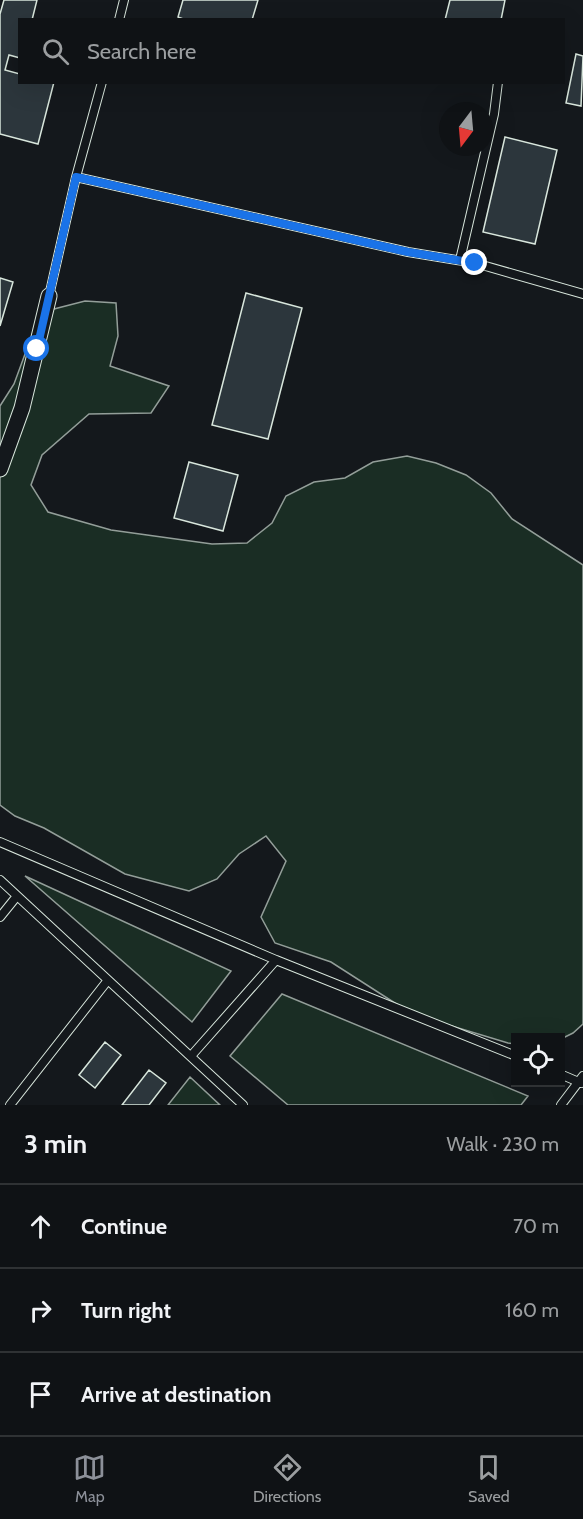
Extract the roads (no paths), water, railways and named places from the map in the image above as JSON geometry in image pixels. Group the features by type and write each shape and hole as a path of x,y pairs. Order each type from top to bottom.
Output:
{"street":[{"path":"0,468 22,408 49,296"}],"lane":[{"path":"120,18 124,0"},
{"path":"49,296 76,177 101,84"},
{"path":"460,260 494,114 498,84"},
{"path":"76,177 408,252 460,260 583,294"},
{"path":"0,842 276,960 511,1054"},
{"path":"0,880 243,1105"},
{"path":"0,917 17,896"},
{"path":"191,1056 276,960"},
{"path":"10,1105 108,980"},
{"path":"561,1105 582,1080 565,1075"}]}
